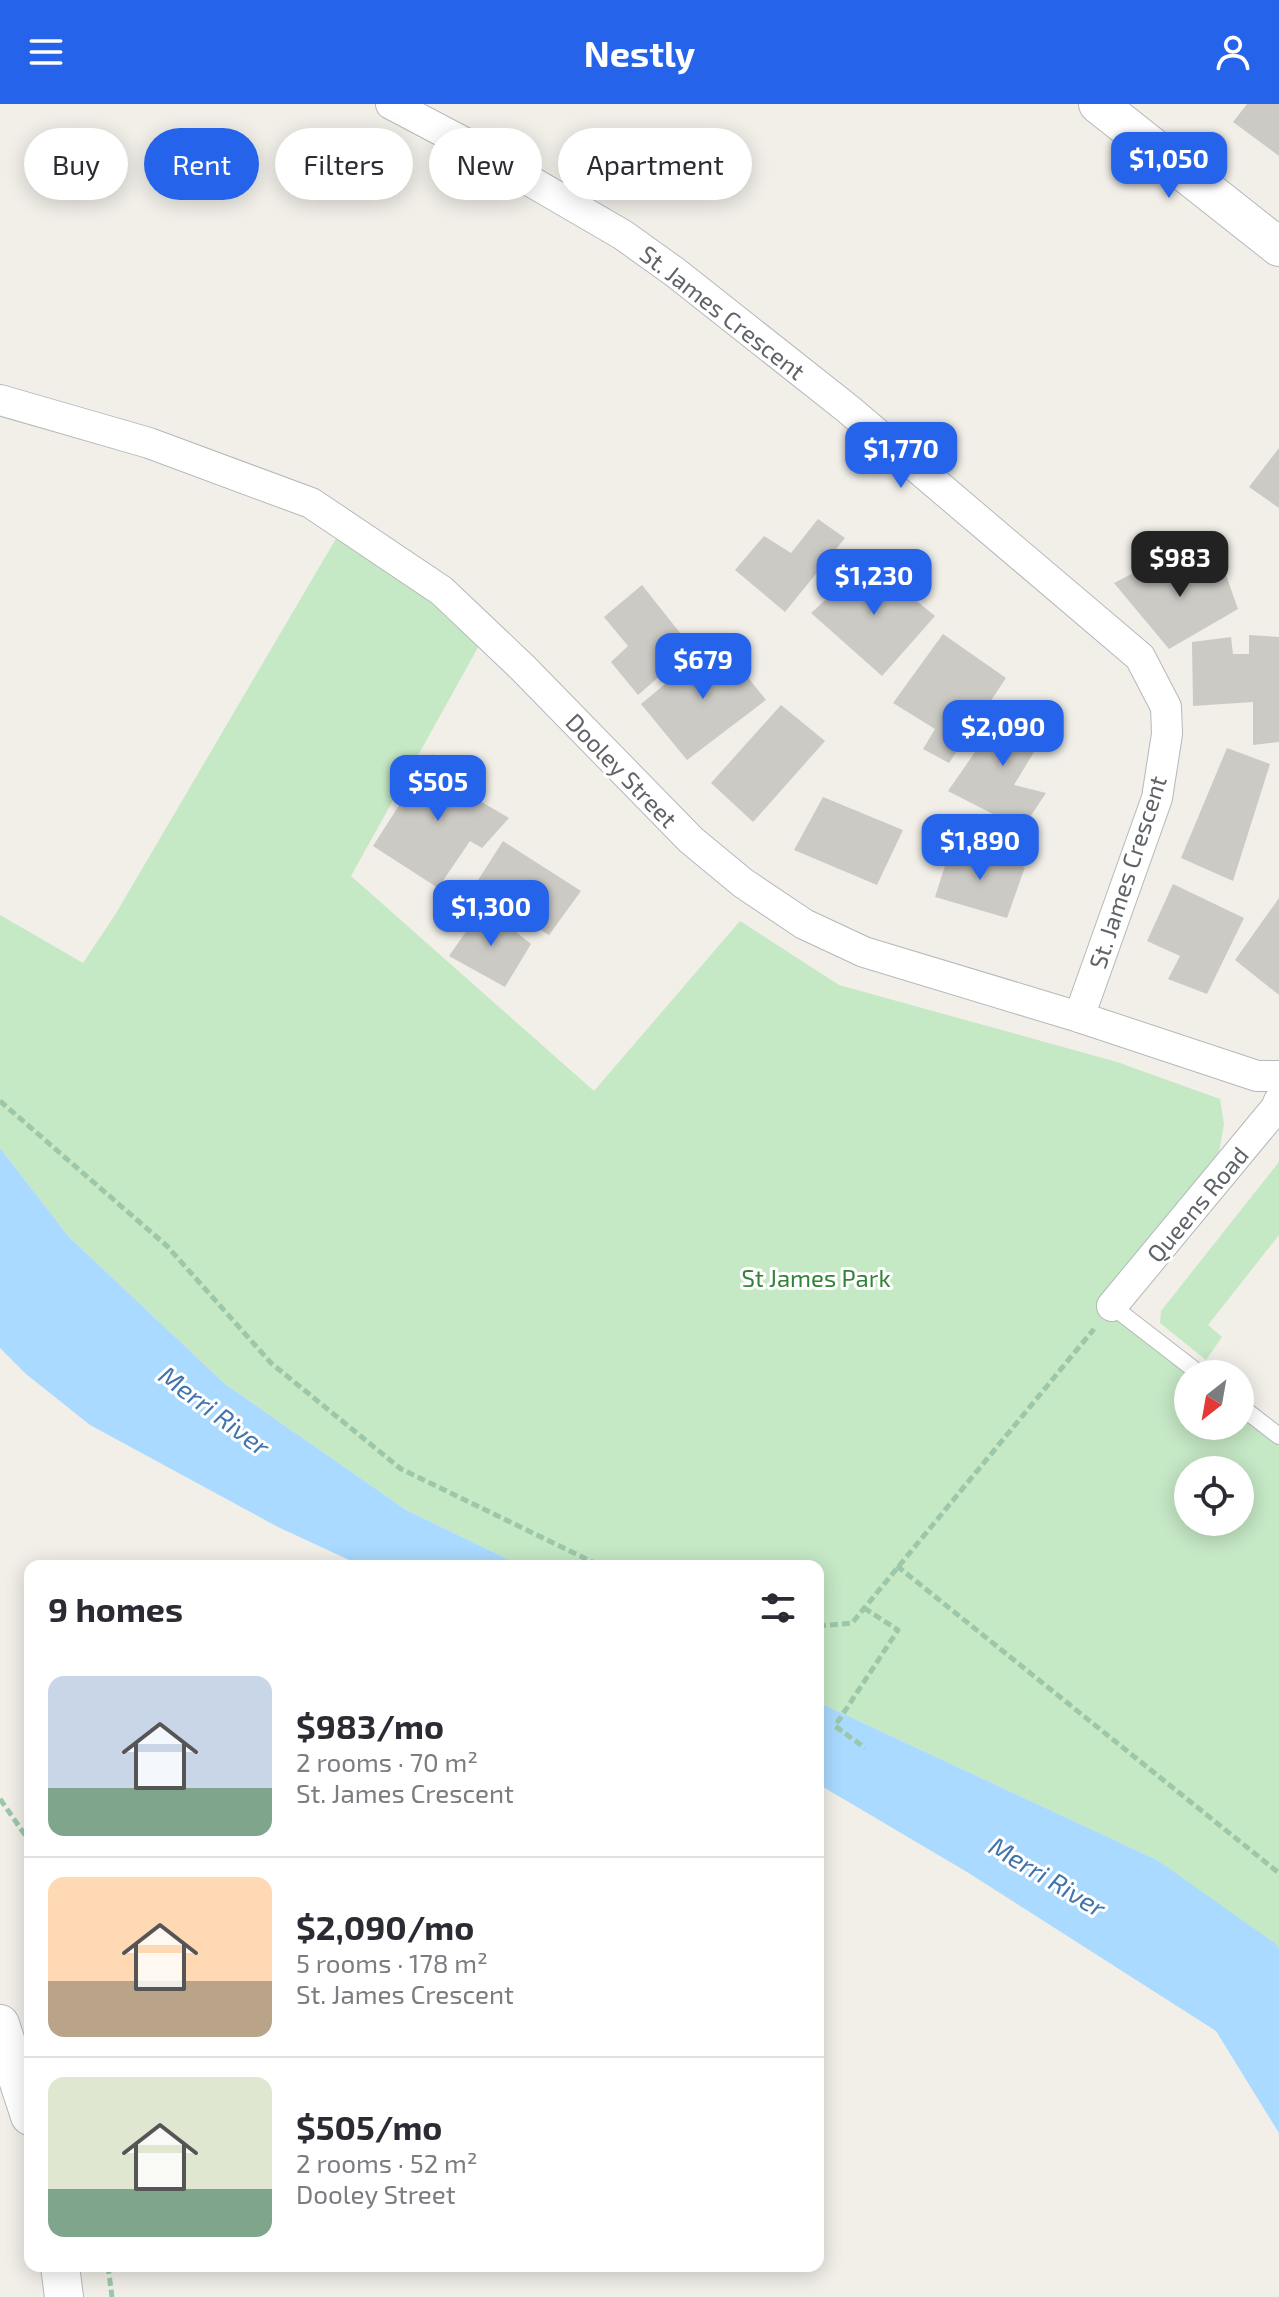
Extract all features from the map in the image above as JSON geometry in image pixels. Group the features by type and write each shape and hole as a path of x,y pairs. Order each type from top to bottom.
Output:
{"street":[{"name":"St. James Crescent","path":"391,104 465,143 623,235 676,273 848,409 1140,657 1166,707 1167,734 1157,798 1079,1017"},
{"path":"1098,104 1279,247"},
{"name":"Dooley Street","path":"0,400 149,443 311,503 442,591 522,667 691,840 743,883 804,924 864,952 1079,1017 1257,1076 1279,1076"},
{"name":"Queens Road","path":"1112,1306 1279,1101"},
{"path":"0,2024 24,2098"},
{"path":"61,2272 64,2297"}],"lane":[{"path":"1112,1306 1182,1360"},
{"path":"1254,1417 1279,1436"}],"path":[{"path":"0,1101 167,1246 271,1363 401,1469 589,1560"},
{"path":"824,1625 852,1623 1112,1306"},
{"path":"897,1566 1279,1873"},
{"path":"864,1608 898,1630 835,1726 865,1748"},
{"path":"0,1799 24,1833"},
{"path":"109,2272 112,2297"}],"green space":[{"name":"St James Park","path":"344,525 486,633 351,876 594,1091 740,921 839,985 1117,1062 1220,1099 1224,1124 1219,1152 1104,1300 1174,1362 1174,1440 1254,1440 1254,1423 1279,1444 1279,1949 1157,1860 824,1705 824,1560 510,1560 406,1510 225,1384 69,1237 0,1148 0,915 83,963 115,915"},
{"path":"1279,1162 1279,1235 1208,1325 1222,1337 1206,1360 1160,1323 1161,1311"}],"water":[{"name":"Merri River","path":"0,1148 69,1237 225,1384 406,1510 510,1560 349,1560 278,1527 90,1425 26,1374 0,1348"},
{"name":"Merri River","path":"824,1705 1157,1860 1276,1944 1279,1949 1279,2133 1216,2031 967,1872 824,1788"}],"building":[{"path":"1247,104 1279,104 1279,156 1233,122"},
{"path":"1279,448 1279,508 1249,487"},
{"path":"818,519 845,538 785,612 735,570 764,536 791,553"},
{"path":"1219,555 1238,609 1169,649 1114,583 1160,559 1181,577"},
{"path":"868,561 935,616 882,676 811,613"},
{"path":"642,585 692,648 638,695 611,662 628,646 604,617"},
{"path":"943,634 1006,678 949,763 923,749 935,729 893,703"},
{"path":"1249,635 1279,637 1279,742 1253,745 1253,702 1193,706 1192,642 1231,637 1233,654 1249,654"},
{"path":"718,640 766,700 687,760 641,704"},
{"path":"1009,703 1049,727 1014,785 1046,793 1022,829 948,791"},
{"path":"781,705 825,741 753,822 711,783"},
{"path":"1227,748 1270,764 1233,881 1181,858"},
{"path":"432,754 466,777 480,801 509,818 482,848 470,841 438,888 373,846"},
{"path":"823,797 903,830 877,885 794,850"},
{"path":"503,841 581,891 549,935 473,888"},
{"path":"951,847 1025,867 1007,918 935,897"},
{"path":"1173,884 1244,918 1207,994 1168,979 1180,956 1147,941"},
{"path":"1279,898 1279,995 1235,960"},
{"path":"484,906 531,944 505,987 449,956"}]}
